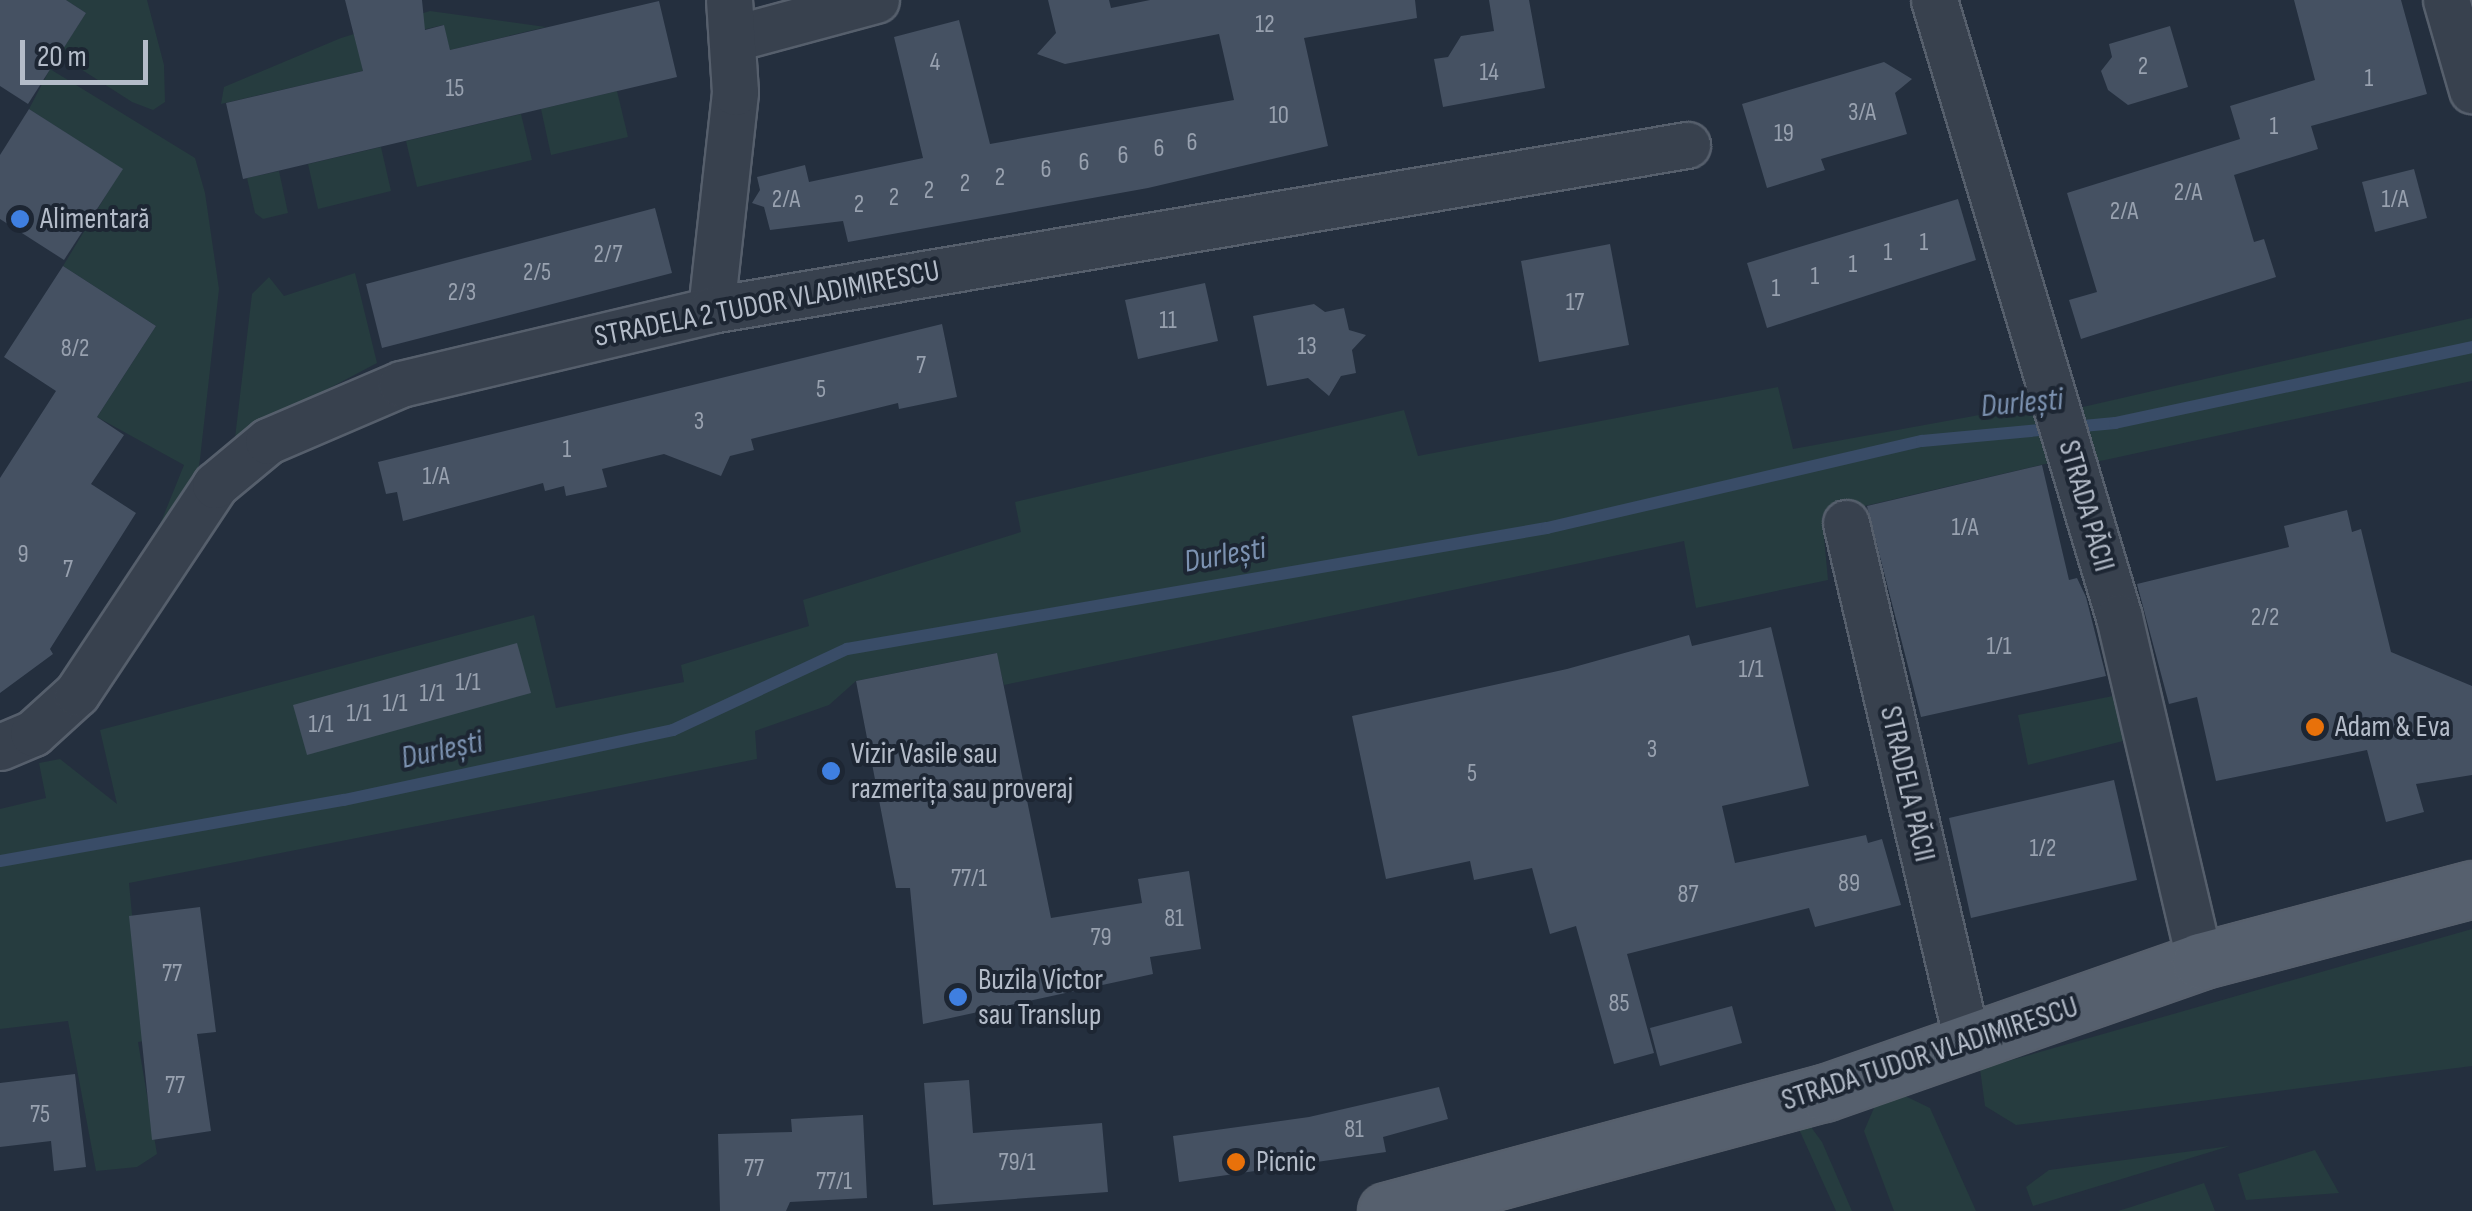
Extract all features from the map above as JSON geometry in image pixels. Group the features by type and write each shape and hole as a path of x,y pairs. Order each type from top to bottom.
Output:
{"main road":[{"name":"STRADA TUDOR VLADIMIRESCU","path":"1386,1211 1824,1093 2200,961 2472,889"}],"street":[{"path":"711,310 730,162 732,19 876,0"},
{"name":"STRADA PĂCII","path":"1934,0 2119,617 2200,961"},
{"path":"2446,0 2472,90"},
{"name":"STRADELA 2 TUDOR VLADIMIRESCU","path":"0,748 32,733 76,693 215,485 268,441 400,384 711,310 1688,145"},
{"name":"STRADELA PĂCII","path":"1846,522 1968,1045"}],"green space":[{"path":"66,0 147,0 164,65 165,102 153,110 132,102 59,55 86,13"},
{"path":"430,11 546,27 450,50 443,25 358,45 363,71 221,104 224,87 341,38"},
{"path":"50,69 195,158 205,193 219,289 200,459 195,491 157,532 184,465 97,417 156,326 63,266 122,169 29,109"},
{"path":"617,91 628,137 551,155 541,109"},
{"path":"521,114 532,160 417,187 406,141"},
{"path":"381,147 391,191 318,209 308,164"},
{"path":"279,171 288,213 263,219 255,213 247,178"},
{"path":"355,273 377,363 235,438 252,294 269,277 284,296"},
{"path":"2472,318 2472,381 2091,463 2074,409"},
{"path":"1778,387 1793,449 2034,405 2053,462 1822,516 1828,580 1696,608 1684,541 1004,685 996,653 856,681 829,705 755,731 757,759 129,883 144,1041 138,1042 157,1154 137,1167 96,1171 68,1021 0,1029 0,809 46,798 39,763 60,759 117,804 100,730 534,615 556,708 684,682 681,665 809,626 803,600 1021,532 1015,502 1404,410 1418,456"},
{"path":"2113,696 2123,741 2028,765 2018,715"},
{"path":"2472,929 2472,1066 2016,1125 1985,1106 1980,1069"},
{"path":"1901,1094 1930,1108 1976,1211 1894,1211 1864,1131 1877,1101"},
{"path":"1808,1123 1822,1142 1852,1211 1836,1211 1798,1127"},
{"path":"2230,1146 2033,1206 2026,1187 2049,1170"},
{"path":"2315,1150 2339,1193 2246,1200 2238,1174"},
{"path":"2204,1183 2215,1211 2118,1211 2131,1207"}],"building":[{"path":"0,0 66,0 86,13 28,104 0,86"},
{"path":"345,0 422,0 425,30 444,25 450,50 659,1 677,77 243,179 226,103 363,71"},
{"path":"1048,0 1109,0 1111,8 1150,0 1415,0 1417,18 1304,38 1328,146 1148,188 848,242 843,221 770,230 764,207 752,203 760,190 757,177 805,165 809,182 923,158 894,37 959,20 990,144 1234,100 1219,34 1065,64 1037,54 1056,33"},
{"path":"1489,0 1529,0 1545,88 1443,107 1434,59 1448,57 1461,36 1494,31"},
{"path":"2294,0 2401,0 2427,94 2311,126 2318,149 2234,175 2254,242 2264,239 2276,277 2081,339 2069,300 2097,292 2067,193 2240,139 2230,106 2315,80"},
{"path":"2170,26 2188,87 2128,105 2108,90 2101,71 2112,57 2109,44"},
{"path":"1884,62 1912,79 1895,93 1907,134 1821,159 1825,170 1767,188 1742,104"},
{"path":"29,109 123,169 64,260 0,219 0,155"},
{"path":"2414,169 2427,218 2375,232 2362,182"},
{"path":"1958,199 1976,260 1767,328 1747,263"},
{"path":"655,208 672,273 382,348 366,284"},
{"path":"1610,244 1629,345 1539,362 1521,261"},
{"path":"63,266 156,326 97,417 124,435 91,484 136,513 50,649 53,654 0,693 0,478 56,391 4,357"},
{"path":"1205,283 1218,341 1138,359 1125,300"},
{"path":"1314,304 1325,312 1344,308 1349,330 1366,335 1352,350 1356,373 1341,376 1329,396 1308,378 1267,386 1253,316"},
{"path":"942,324 957,397 899,409 898,403 751,439 754,450 730,456 721,476 664,454 602,469 607,487 566,496 564,486 545,491 543,483 403,521 397,492 386,494 378,462"},
{"path":"2042,465 2069,580 2077,578 2086,597 2106,676 1921,717 1867,506"},
{"path":"2347,510 2352,532 2361,529 2391,652 2472,686 2472,775 2416,784 2424,812 2386,822 2367,750 2216,781 2197,697 2169,704 2137,584 2289,547 2284,526"},
{"path":"1771,627 1809,786 1722,806 1735,863 1866,835 1868,843 1882,839 1901,905 1815,927 1809,908 1627,954 1654,1053 1614,1064 1576,926 1550,934 1532,868 1474,880 1470,861 1386,879 1352,716 1567,669 1689,635 1692,646"},
{"path":"517,643 531,693 307,755 293,705"},
{"path":"997,653 1051,918 1142,903 1138,879 1189,871 1201,949 1150,957 1153,974 923,1024 910,888 896,888 856,681"},
{"path":"2114,780 2137,880 1971,918 1949,818"},
{"path":"200,907 216,1032 197,1034 211,1131 152,1140 129,916"},
{"path":"1732,1006 1742,1043 1660,1066 1650,1028"},
{"path":"75,1074 86,1167 54,1171 51,1141 0,1147 0,1083"},
{"path":"969,1080 973,1133 1102,1123 1108,1192 933,1205 924,1083"},
{"path":"1439,1087 1448,1119 1383,1137 1386,1152 1179,1182 1173,1136 1309,1117"},
{"path":"863,1115 867,1198 790,1202 786,1211 720,1211 718,1134 792,1132 791,1119"}],"waterway":[{"name":"Durlești","path":"0,861 344,800 673,730 847,649 1547,528 1922,441 2115,423 2472,347"}],"place":[{"name":"Alimentară","path":"20,219"},
{"name":"Adam & Eva","path":"2315,727"},
{"name":"Vizir Vasile sau razmerița sau proveraj","path":"831,771"},
{"name":"Buzila Victor sau Translup","path":"958,997"},
{"name":"Picnic","path":"1236,1162"}]}
